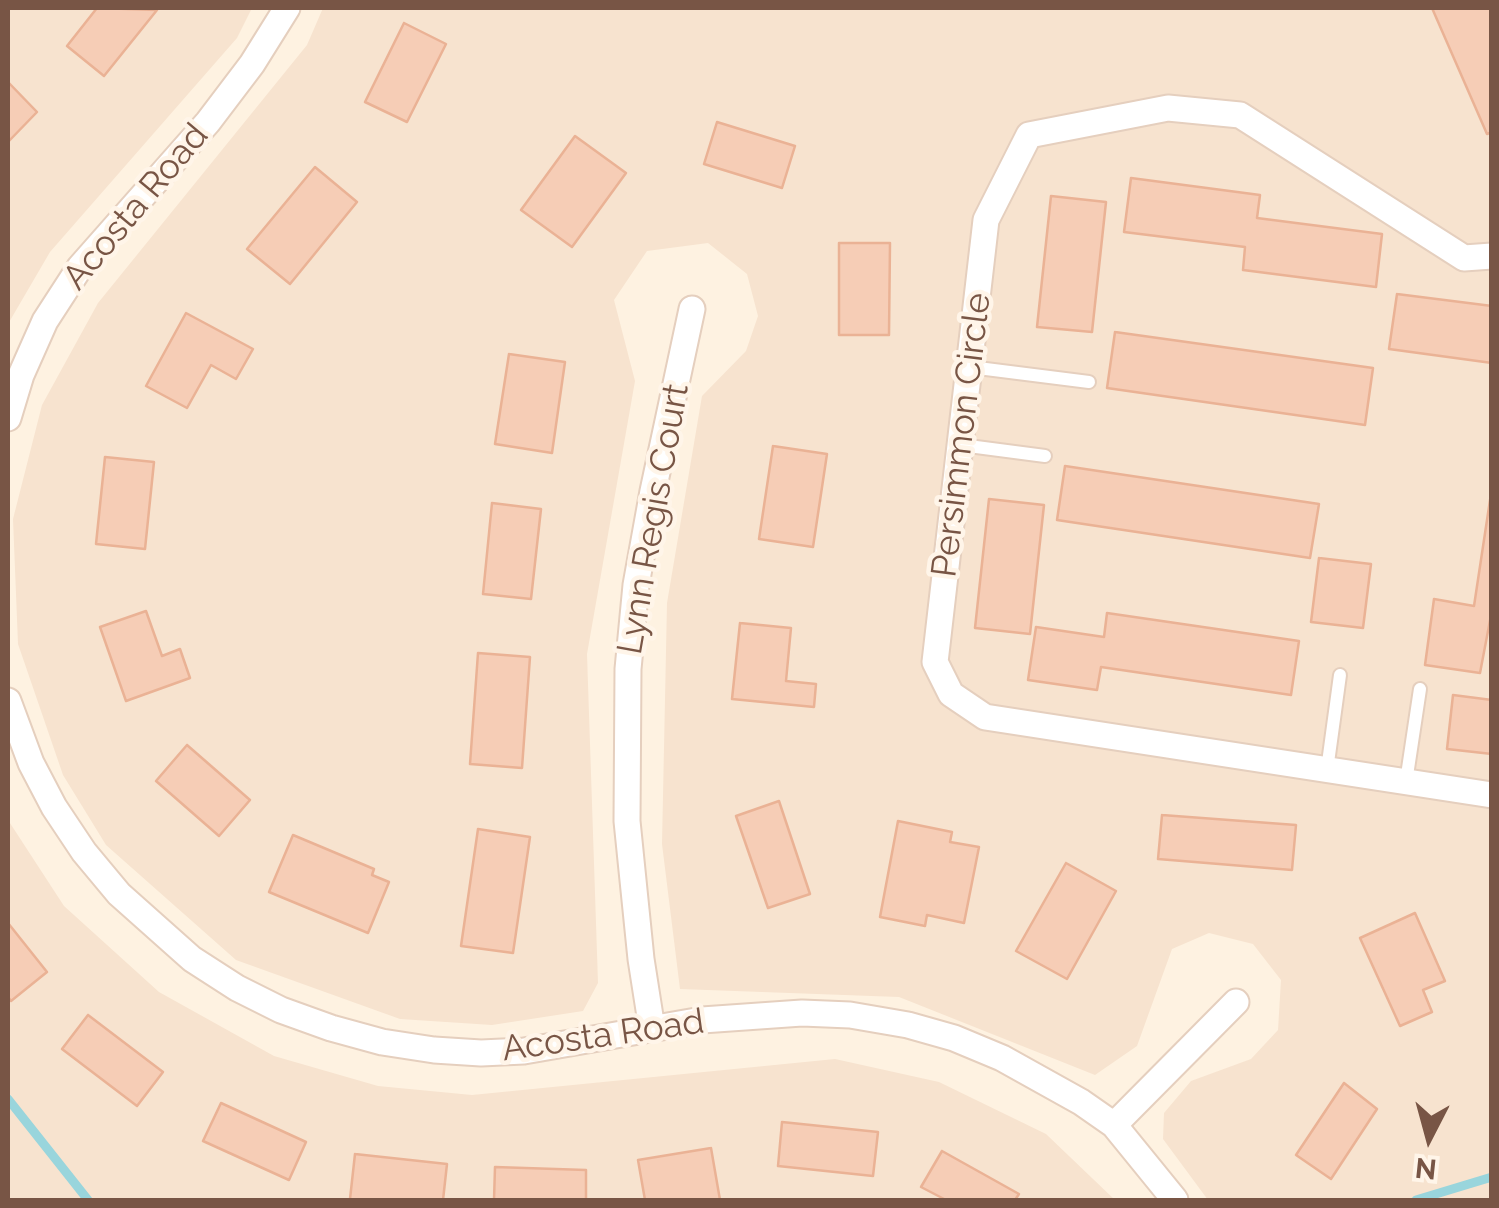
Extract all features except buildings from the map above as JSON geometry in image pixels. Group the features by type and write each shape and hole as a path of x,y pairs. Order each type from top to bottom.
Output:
{"street":[{"name":"Acosta Road","path":"8,418 20,375 45,322 80,267 208,122 252,64 287,8"},
{"name":"Persimmon Circle","path":"1492,256 1464,258 1240,115 1168,108 1029,135 986,220 935,662 951,694 985,717 1492,795"},
{"name":"Lynn Regis Court","path":"652,1029 627,822 628,669 636,585 652,492 692,309"},
{"name":"Acosta Road","path":"8,701 31,763 54,807 119,894 192,958 281,1010 382,1042 434,1050 524,1051 702,1020 802,1012 908,1024 954,1038 1053,1084 1114,1125 1175,1200"},
{"path":"1114,1125 1236,1002"}],"lane":[{"path":"970,367 1090,382"},
{"path":"961,445 1045,456"},
{"path":"1327,770 1340,675"},
{"path":"1406,782 1420,690"}],"shaded area":[{"path":"8,8 252,8 237,38 50,252 8,324"},
{"path":"323,8 1491,8 1491,1200 1208,1200 1163,1139 1164,1113 1191,1081 1251,1059 1278,1030 1281,980 1253,944 1209,933 1172,949 1137,1046 1095,1075 899,997 680,989 662,844 667,603 702,396 746,351 758,316 747,274 708,243 647,251 614,300 635,381 587,654 598,983 583,1011 492,1025 400,1019 236,960 106,845 63,775 18,644 13,519 42,405 98,303 307,45"},
{"path":"8,820 64,906 159,992 274,1056 378,1086 472,1095 835,1059 939,1082 1046,1134 1115,1200 8,1200"}],"waterway":[{"path":"8,1099 88,1200"},
{"path":"1416,1200 1492,1177"}]}
